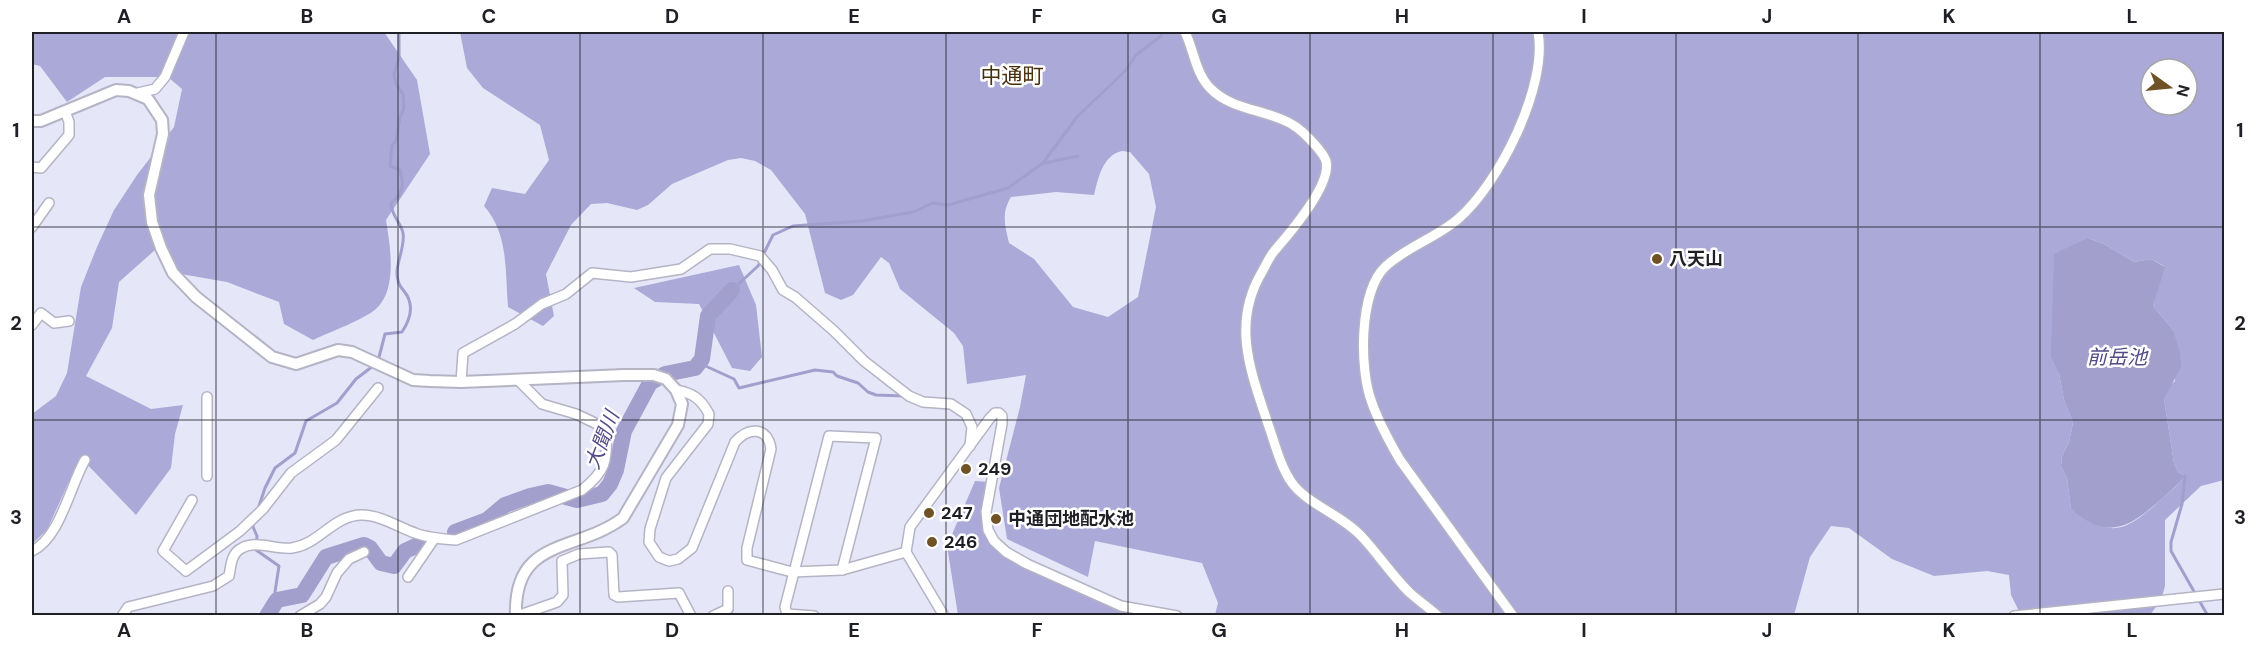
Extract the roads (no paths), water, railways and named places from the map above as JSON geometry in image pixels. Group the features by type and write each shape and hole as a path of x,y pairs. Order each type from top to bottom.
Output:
{"street":[{"path":"32,121 41,121 116,90 138,93 155,89 165,77 184,32"},
{"path":"1185,32 1201,75 1209,87 1219,96 1234,104 1294,126 1307,136 1324,156 1327,164 1309,209 1275,249 1254,285 1246,307 1246,339 1252,375 1282,464 1292,483 1304,495 1335,514 1365,539 1409,592 1438,615"},
{"path":"1513,615 1400,460 1385,434 1371,401 1365,370 1365,319 1374,282 1384,267 1401,254 1457,221 1490,185 1526,112 1537,69 1538,32"},
{"path":"138,93 155,107 162,120 163,134 149,195 152,222 160,248 173,273 196,297 272,357 296,364 338,350 352,352 413,380 461,382 654,375 666,379 676,390 682,404 678,425 623,518 611,528 554,549 530,563 520,579 517,592 517,615 557,602 563,595 562,561 579,554 609,552 612,555 614,595 618,597 679,593 692,615"},
{"path":"32,167 40,168 69,135 69,122 64,111"},
{"path":"32,227 49,203"},
{"path":"461,382 463,353 515,324 542,304 566,294 592,273 631,277 681,268 710,249 730,249 760,256 772,270 783,290 834,331 864,361 909,396 923,402 951,404 966,414 972,427 970,446"},
{"path":"32,325 41,313 54,323 69,321"},
{"path":"122,615 128,607 213,586 229,576 232,558 241,548 260,546 293,548 312,540 345,517 364,515 434,538 456,540 582,490 598,477 608,454 606,433 597,424 576,414 542,404 518,380"},
{"path":"192,500 163,551 186,571 263,509 291,473 336,440 378,388"},
{"path":"676,390 692,394 699,399 709,414 708,424 666,478 650,529 649,542 659,557 669,561 678,559 692,548 735,442 742,434 756,431 770,441 771,449 747,548 747,560 792,572 842,570 906,552"},
{"path":"207,397 207,476"},
{"path":"944,615 906,552 910,527 990,418 995,413 999,413 1002,416 1002,424 986,512 988,530 994,541 1006,552 1027,564 1122,606 1177,615"},
{"path":"814,615 787,614 785,607 792,572 829,436 876,438 842,570"},
{"path":"32,551 40,548 58,522 75,477 85,460"},
{"path":"408,577 434,538"},
{"path":"300,615 320,604 326,597 336,573 349,559 364,552"},
{"path":"713,615 728,609 728,591"},
{"path":"2014,615 2224,594"}],"water":[{"name":"前岳池","path":"2088,238 2104,244 2134,262 2151,259 2165,267 2153,306 2173,330 2180,353 2181,367 2164,399 2174,463 2178,472 2185,476 2147,512 2116,527 2095,524 2071,509 2067,478 2061,466 2073,423 2064,400 2059,373 2051,356 2054,254"}],"waterway":[{"path":"378,361 385,334 402,332 410,313 408,296 400,286 397,277 403,233 391,203 401,192 402,184 400,170 390,166 392,145 396,141 404,108 403,94 396,84 394,74 399,58 399,32"},
{"path":"763,255 773,235 793,226 862,221 913,212 933,203 948,205 1008,188 1043,163 1077,117 1126,70 1136,55 1161,36 1162,32"},
{"path":"1045,163 1078,156"},
{"path":"732,290 761,261"},
{"name":"大聞川","path":"455,532 487,520 505,505 530,496 548,492 577,500 602,494 610,484 616,470 624,431 650,383 665,374 695,368 702,359 708,316 732,290"},
{"path":"699,363 734,379 739,388 815,370 833,372 837,376 858,383 868,392 876,395 904,396"},
{"path":"258,509 275,468 295,453 306,421 337,403 356,379 373,366"},
{"path":"2185,476 2182,504 2171,542 2171,551 2208,616"},
{"path":"254,521 253,527 257,536 256,550 279,566 275,592 277,600"},
{"name":"大聞川","path":"267,616 277,600 302,595 326,557 364,545 370,548 381,563 394,566 405,551 418,545"}],"place":[{"name":"八天山","path":"1657,259"},
{"name":"249","path":"966,469"},
{"name":"247","path":"929,513"},
{"name":"中通団地配水池","path":"996,519"},
{"name":"246","path":"932,542"}],"district":[{"name":"中通町","path":"1012,76"}]}
